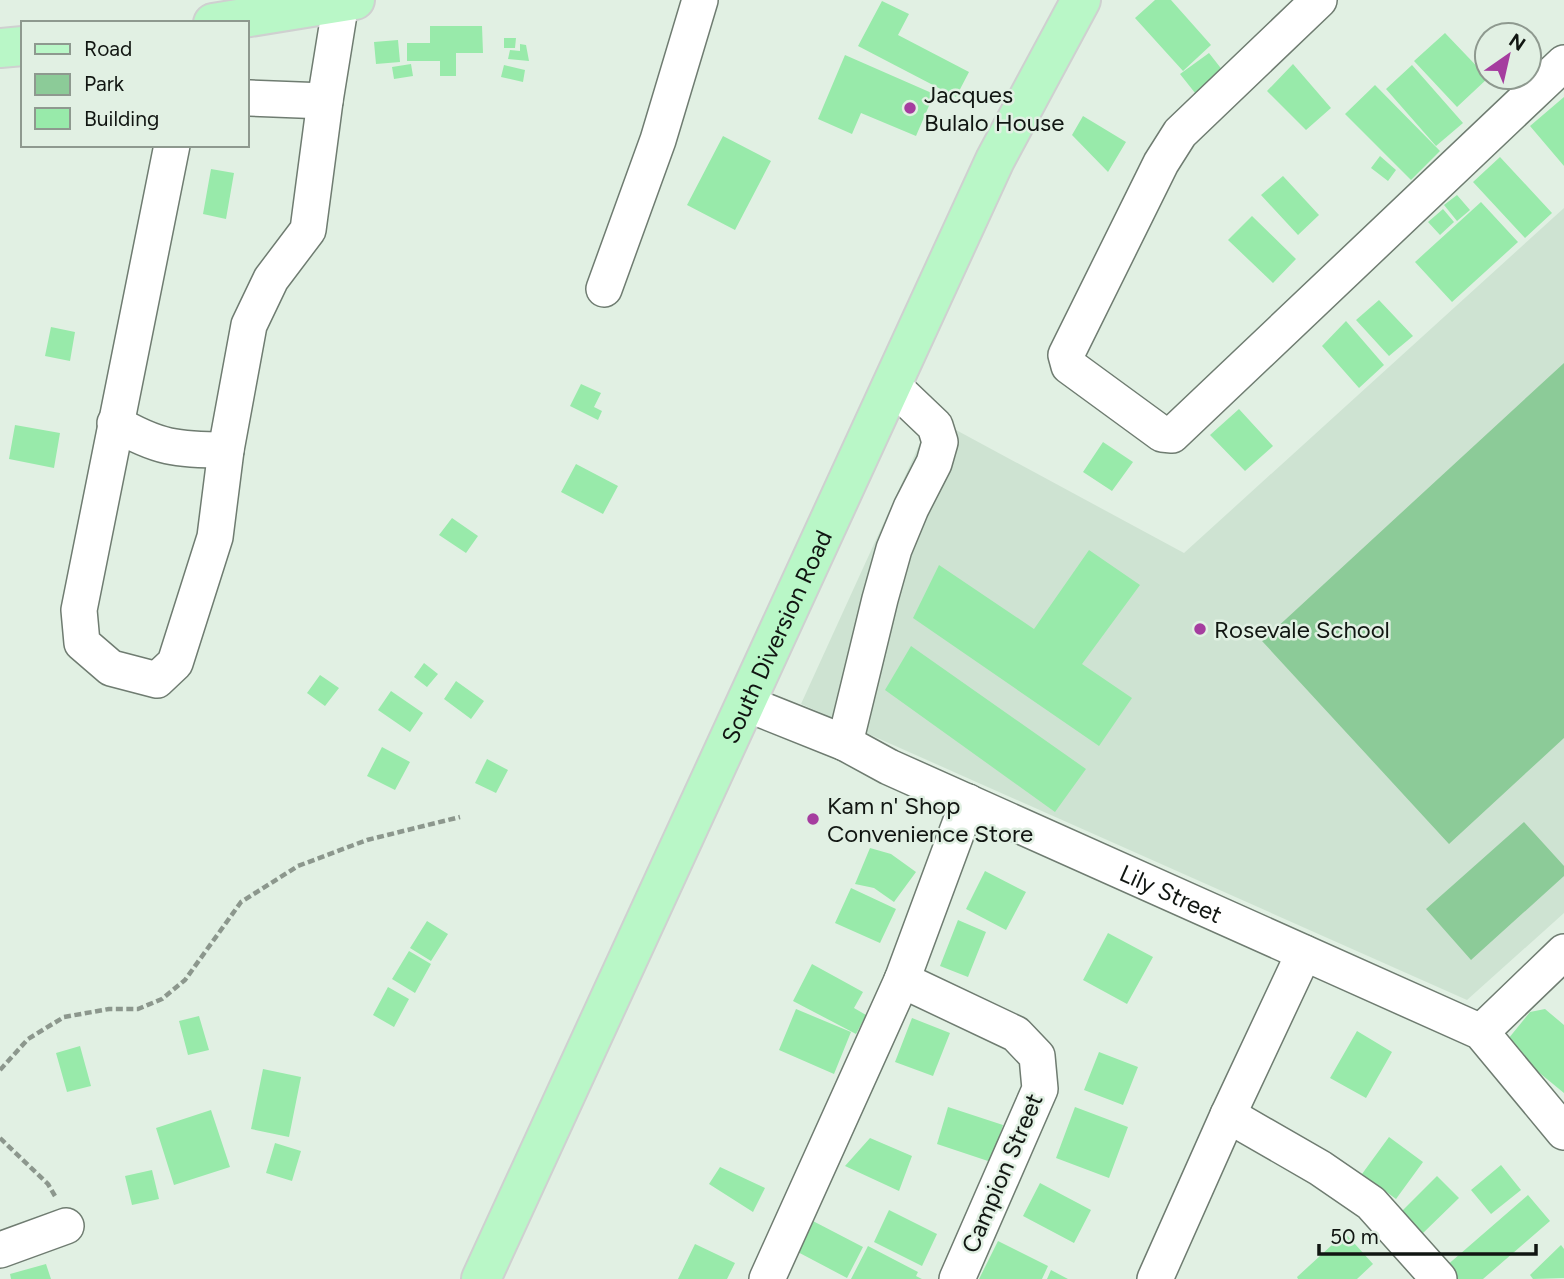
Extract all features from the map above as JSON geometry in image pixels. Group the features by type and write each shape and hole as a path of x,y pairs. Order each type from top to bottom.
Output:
{"main road":[{"name":"South Diversion Road","path":"481,1279 996,160 1082,0"},
{"path":"225,21 348,1"},
{"path":"0,48 21,46"}],"street":[{"path":"604,289 658,140 700,0"},
{"path":"1319,0 1180,133 1161,163 1066,355 1069,366 1162,435 1172,435 1564,63"},
{"path":"172,147 79,610 82,643 111,668 157,680 175,663 215,537 226,450 249,325 271,279 308,230 325,101 348,1"},
{"path":"250,97 325,101"},
{"path":"845,743 894,549 934,463 940,442 935,426 892,386"},
{"path":"115,423 141,438 170,448 226,450"},
{"name":"Lily Street","path":"745,703 845,743 889,767 1481,1032 1564,1132"},
{"path":"767,1279 902,979 968,802"},
{"path":"1481,1032 1564,952"},
{"path":"1160,1277 1228,1115 1304,953"},
{"name":"Campion Street","path":"902,979 1016,1034 1037,1056 1040,1089 957,1279"},
{"path":"1228,1115 1320,1168 1371,1203 1439,1279"},
{"path":"0,1250 66,1226"}],"path":[{"path":"0,1070 28,1039 64,1017 110,1009 138,1009 162,999 185,980 241,902 298,866 367,840 460,817"},
{"path":"0,1138 48,1184 60,1205 66,1226"}],"shaded area":[{"name":"Rosevale School","path":"1564,208 1564,913 1467,1000 801,704 932,417 1184,553"}],"green space":[{"path":"1564,363 1564,738 1449,844 1262,641"},
{"path":"1524,822 1564,866 1564,876 1471,960 1426,909"}],"building":[{"path":"1155,0 1171,0 1211,45 1183,71 1135,18"},
{"path":"882,1 909,14 898,35 969,72 956,97 858,46"},
{"path":"430,26 482,26 483,53 456,53 456,76 440,76 440,61 407,61 407,43 430,43"},
{"path":"1445,33 1473,62 1474,91 1457,107 1414,61"},
{"path":"504,38 516,38 515,48 504,48"},
{"path":"398,40 400,62 376,64 374,42"},
{"path":"520,44 526,45 529,61 508,59 510,50 520,51"},
{"path":"1209,53 1227,76 1199,98 1180,74"},
{"path":"845,55 934,94 916,136 861,113 852,134 818,119"},
{"path":"411,64 413,76 394,79 392,67"},
{"path":"1293,64 1331,108 1306,130 1267,91"},
{"path":"504,65 525,70 523,82 501,77"},
{"path":"1412,65 1463,123 1436,146 1386,89"},
{"path":"1375,85 1440,151 1411,180 1345,114"},
{"path":"1564,97 1564,166 1530,126"},
{"path":"1083,116 1126,142 1108,172 1072,135"},
{"path":"723,136 771,161 735,230 687,205"},
{"path":"1380,156 1396,170 1388,181 1371,168"},
{"path":"1500,157 1552,213 1525,238 1473,182"},
{"path":"211,169 234,173 226,219 203,214"},
{"path":"1283,176 1319,215 1298,235 1261,195"},
{"path":"1457,195 1470,210 1457,221 1444,205"},
{"path":"1481,202 1518,242 1452,302 1415,262"},
{"path":"1443,209 1454,222 1440,235 1428,222"},
{"path":"1252,216 1296,259 1273,283 1228,240"},
{"path":"1379,300 1413,336 1389,356 1356,320"},
{"path":"1346,321 1384,365 1359,388 1322,346"},
{"path":"51,327 75,332 70,361 45,356"},
{"path":"581,384 601,393 594,407 602,411 598,420 570,406"},
{"path":"1239,409 1273,446 1245,471 1210,435"},
{"path":"15,425 60,433 54,468 9,459"},
{"path":"1103,442 1133,462 1112,491 1083,472"},
{"path":"576,464 618,486 603,514 561,492"},
{"path":"452,518 478,536 466,553 439,535"},
{"path":"1089,550 1140,585 1082,664 1132,698 1099,746 913,618 939,565 1034,629"},
{"path":"911,646 1086,769 1055,812 885,690"},
{"path":"424,663 438,674 427,687 414,677"},
{"path":"320,675 339,688 325,706 307,693"},
{"path":"456,681 484,701 471,719 444,699"},
{"path":"391,691 423,713 410,732 378,710"},
{"path":"382,747 410,762 395,790 367,776"},
{"path":"487,759 508,770 496,793 475,783"},
{"path":"870,848 891,854 916,872 894,902 874,888 855,884"},
{"path":"985,871 1026,892 1006,930 966,909"},
{"path":"851,888 896,909 880,943 835,923"},
{"path":"958,920 986,932 968,977 940,966"},
{"path":"427,921 448,934 431,961 410,948"},
{"path":"1108,933 1153,957 1127,1004 1083,980"},
{"path":"409,951 431,964 415,993 392,979"},
{"path":"812,964 863,992 854,1008 866,1015 856,1034 793,1001"},
{"path":"388,987 409,999 394,1027 373,1015"},
{"path":"796,1009 851,1032 834,1074 779,1050"},
{"path":"1545,1009 1564,1025 1564,1093 1504,1044 1530,1012"},
{"path":"199,1016 209,1050 188,1055 179,1021"},
{"path":"912,1018 950,1033 933,1076 895,1062"},
{"path":"1357,1031 1392,1052 1366,1098 1330,1078"},
{"path":"80,1046 91,1086 67,1092 56,1053"},
{"path":"1099,1052 1138,1067 1123,1105 1084,1090"},
{"path":"263,1069 301,1077 289,1137 251,1129"},
{"path":"948,1107 1003,1125 991,1162 937,1144"},
{"path":"1075,1107 1128,1127 1109,1178 1056,1158"},
{"path":"211,1110 230,1167 174,1185 156,1128"},
{"path":"1389,1137 1423,1162 1396,1199 1362,1174"},
{"path":"870,1138 912,1156 899,1191 845,1166"},
{"path":"275,1143 301,1151 292,1181 266,1173"},
{"path":"1501,1165 1521,1190 1491,1214 1471,1190"},
{"path":"720,1167 765,1188 753,1212 709,1184"},
{"path":"152,1170 159,1199 132,1205 125,1176"},
{"path":"1437,1176 1459,1198 1421,1235 1399,1214"},
{"path":"1040,1183 1091,1210 1074,1243 1023,1216"},
{"path":"1528,1195 1550,1221 1483,1279 1456,1279 1445,1267"},
{"path":"889,1210 937,1234 922,1266 874,1242"},
{"path":"811,1220 863,1247 847,1278 794,1250"},
{"path":"1345,1233 1373,1264 1357,1279 1298,1279 1297,1277"},
{"path":"998,1241 1048,1266 1042,1279 979,1279"},
{"path":"695,1244 735,1263 727,1279 678,1279"},
{"path":"1561,1245 1564,1249 1564,1278 1533,1279 1530,1275"},
{"path":"868,1246 918,1272 916,1276 922,1279 851,1279"},
{"path":"46,1264 51,1279 11,1279 10,1274"},
{"path":"1051,1270 1068,1279 1047,1279"}],"place":[{"name":"Jacques Bulalo House","path":"910,108"},
{"name":"Rosevale School","path":"1200,629"},
{"name":"Kam n' Shop Convenience Store","path":"813,819"}]}
